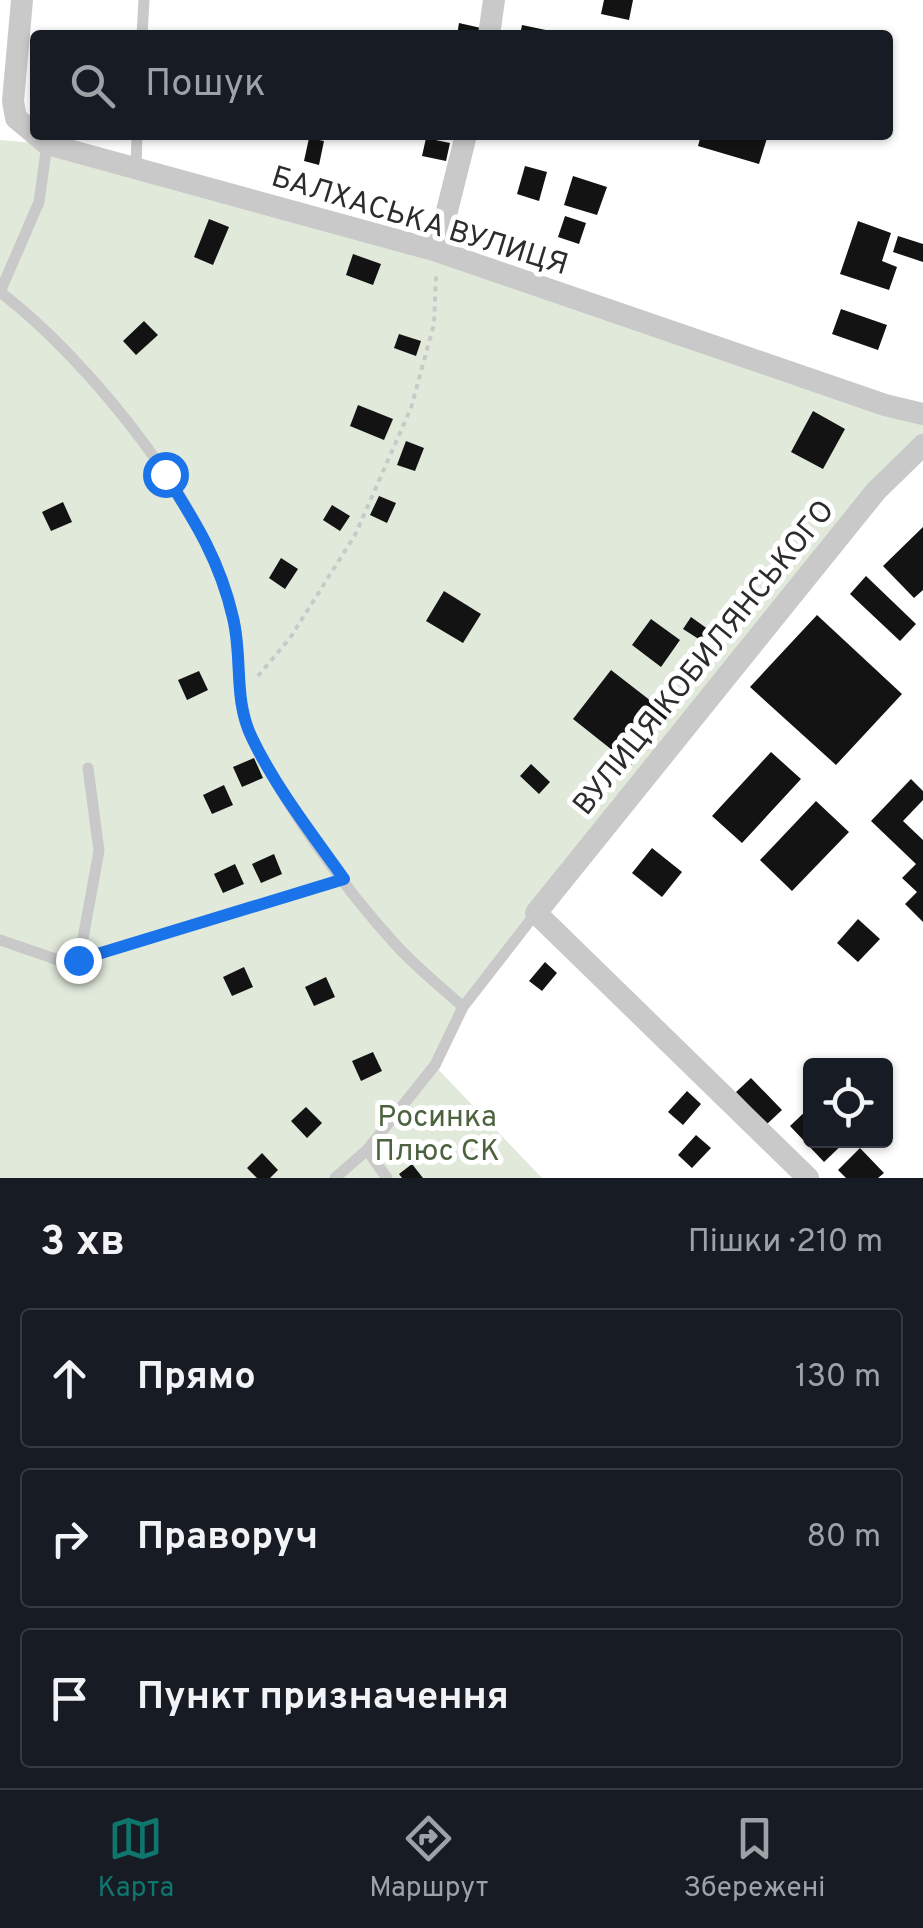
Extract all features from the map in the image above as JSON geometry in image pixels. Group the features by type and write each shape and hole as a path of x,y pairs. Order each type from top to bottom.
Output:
{"street":[{"path":"22,0 13,101 16,118 30,129"},
{"path":"490,30 494,0"},
{"path":"43,140 48,144"},
{"path":"437,251 465,140"},
{"name":"БАЛХАСЬКА ВУЛИЦЯ","path":"48,144 437,251 866,399 923,414"},
{"name":"ВУЛИЦЯ КОБИЛЯНСЬКОГО","path":"536,913 876,492 923,445"},
{"path":"536,913 808,1178"}],"lane":[{"path":"142,30 144,0"},
{"path":"136,169 137,140"},
{"path":"48,144 39,202 0,292 26,312 122,412 210,546 234,621 238,699 252,738 294,809 344,879 396,945 462,1007"},
{"path":"0,940 67,963 78,960 99,852 88,768"},
{"path":"335,1178 366,1150 435,1066 462,1007 536,913"},
{"path":"366,1150 387,1178"}],"path":[{"path":"238,699 290,638 354,535 411,408 434,324 437,251"},
{"path":"78,960 344,879"}],"green space":[{"name":"Росинка Плюс СК","path":"0,140 47,144 437,251 923,414 923,445 462,1007 435,1066 542,1178 0,1178"}],"building":[{"path":"604,0 633,0 629,20 601,14"},
{"path":"459,23 481,28 481,30 458,30"},
{"path":"309,140 324,141 319,165 304,161"},
{"path":"426,140 450,143 446,161 422,156"},
{"path":"700,140 766,140 759,164 698,146"},
{"path":"525,166 547,172 539,201 517,194"},
{"path":"573,176 607,187 597,215 564,205"},
{"path":"565,216 586,223 579,244 558,237"},
{"path":"209,219 229,227 213,265 194,257"},
{"path":"858,221 891,233 882,261 897,267 889,290 840,274"},
{"path":"898,236 923,244 923,262 893,252"},
{"path":"353,254 381,264 373,285 346,275"},
{"path":"841,309 887,325 878,350 832,334"},
{"path":"144,321 158,335 136,355 123,341"},
{"path":"399,334 421,341 416,356 394,348"},
{"path":"358,405 393,419 384,440 350,426"},
{"path":"813,411 845,429 823,469 791,452"},
{"path":"406,441 424,448 415,471 397,465"},
{"path":"379,496 396,503 387,523 370,515"},
{"path":"63,502 72,522 51,531 42,512"},
{"path":"332,505 350,516 340,531 323,520"},
{"path":"923,527 923,590 914,598 883,566"},
{"path":"281,558 298,569 285,589 269,578"},
{"path":"866,576 916,624 900,641 850,594"},
{"path":"444,591 481,614 463,643 426,621"},
{"path":"817,615 902,694 836,765 750,687"},
{"path":"691,617 712,632 705,643 683,629"},
{"path":"651,619 680,640 661,667 632,645"},
{"path":"611,670 669,715 631,765 573,719"},
{"path":"199,671 208,690 187,700 178,680"},
{"path":"771,752 801,779 742,843 712,816"},
{"path":"254,758 263,778 242,787 233,767"},
{"path":"531,764 550,782 539,794 520,776"},
{"path":"911,779 923,791 923,800 903,821 923,840 923,922 905,904 917,892 902,878 916,864 871,821"},
{"path":"224,785 233,805 212,814 203,795"},
{"path":"816,801 849,832 792,891 760,860"},
{"path":"652,848 682,872 662,897 632,873"},
{"path":"274,854 282,874 261,883 252,864"},
{"path":"235,864 244,884 223,893 214,874"},
{"path":"858,919 880,939 858,962 837,943"},
{"path":"545,962 557,973 542,991 529,981"},
{"path":"244,967 253,987 232,996 223,977"},
{"path":"326,977 335,997 314,1006 305,987"},
{"path":"373,1052 382,1071 361,1081 352,1061"},
{"path":"751,1078 782,1110 767,1124 736,1092"},
{"path":"687,1091 701,1104 683,1125 668,1112"},
{"path":"306,1107 322,1123 307,1138 291,1121"},
{"path":"803,1114 803,1140 790,1126"},
{"path":"696,1135 711,1148 692,1168 678,1155"},
{"path":"811,1148 839,1148 824,1162"},
{"path":"860,1148 884,1173 878,1178 846,1178 838,1170"},
{"path":"262,1153 278,1170 270,1178 257,1178 247,1168"},
{"path":"412,1164 423,1178 402,1178 399,1174"}],"route":[{"path":"78,960 344,879 294,809 252,738 238,699 234,621 210,546 165,474"}]}
